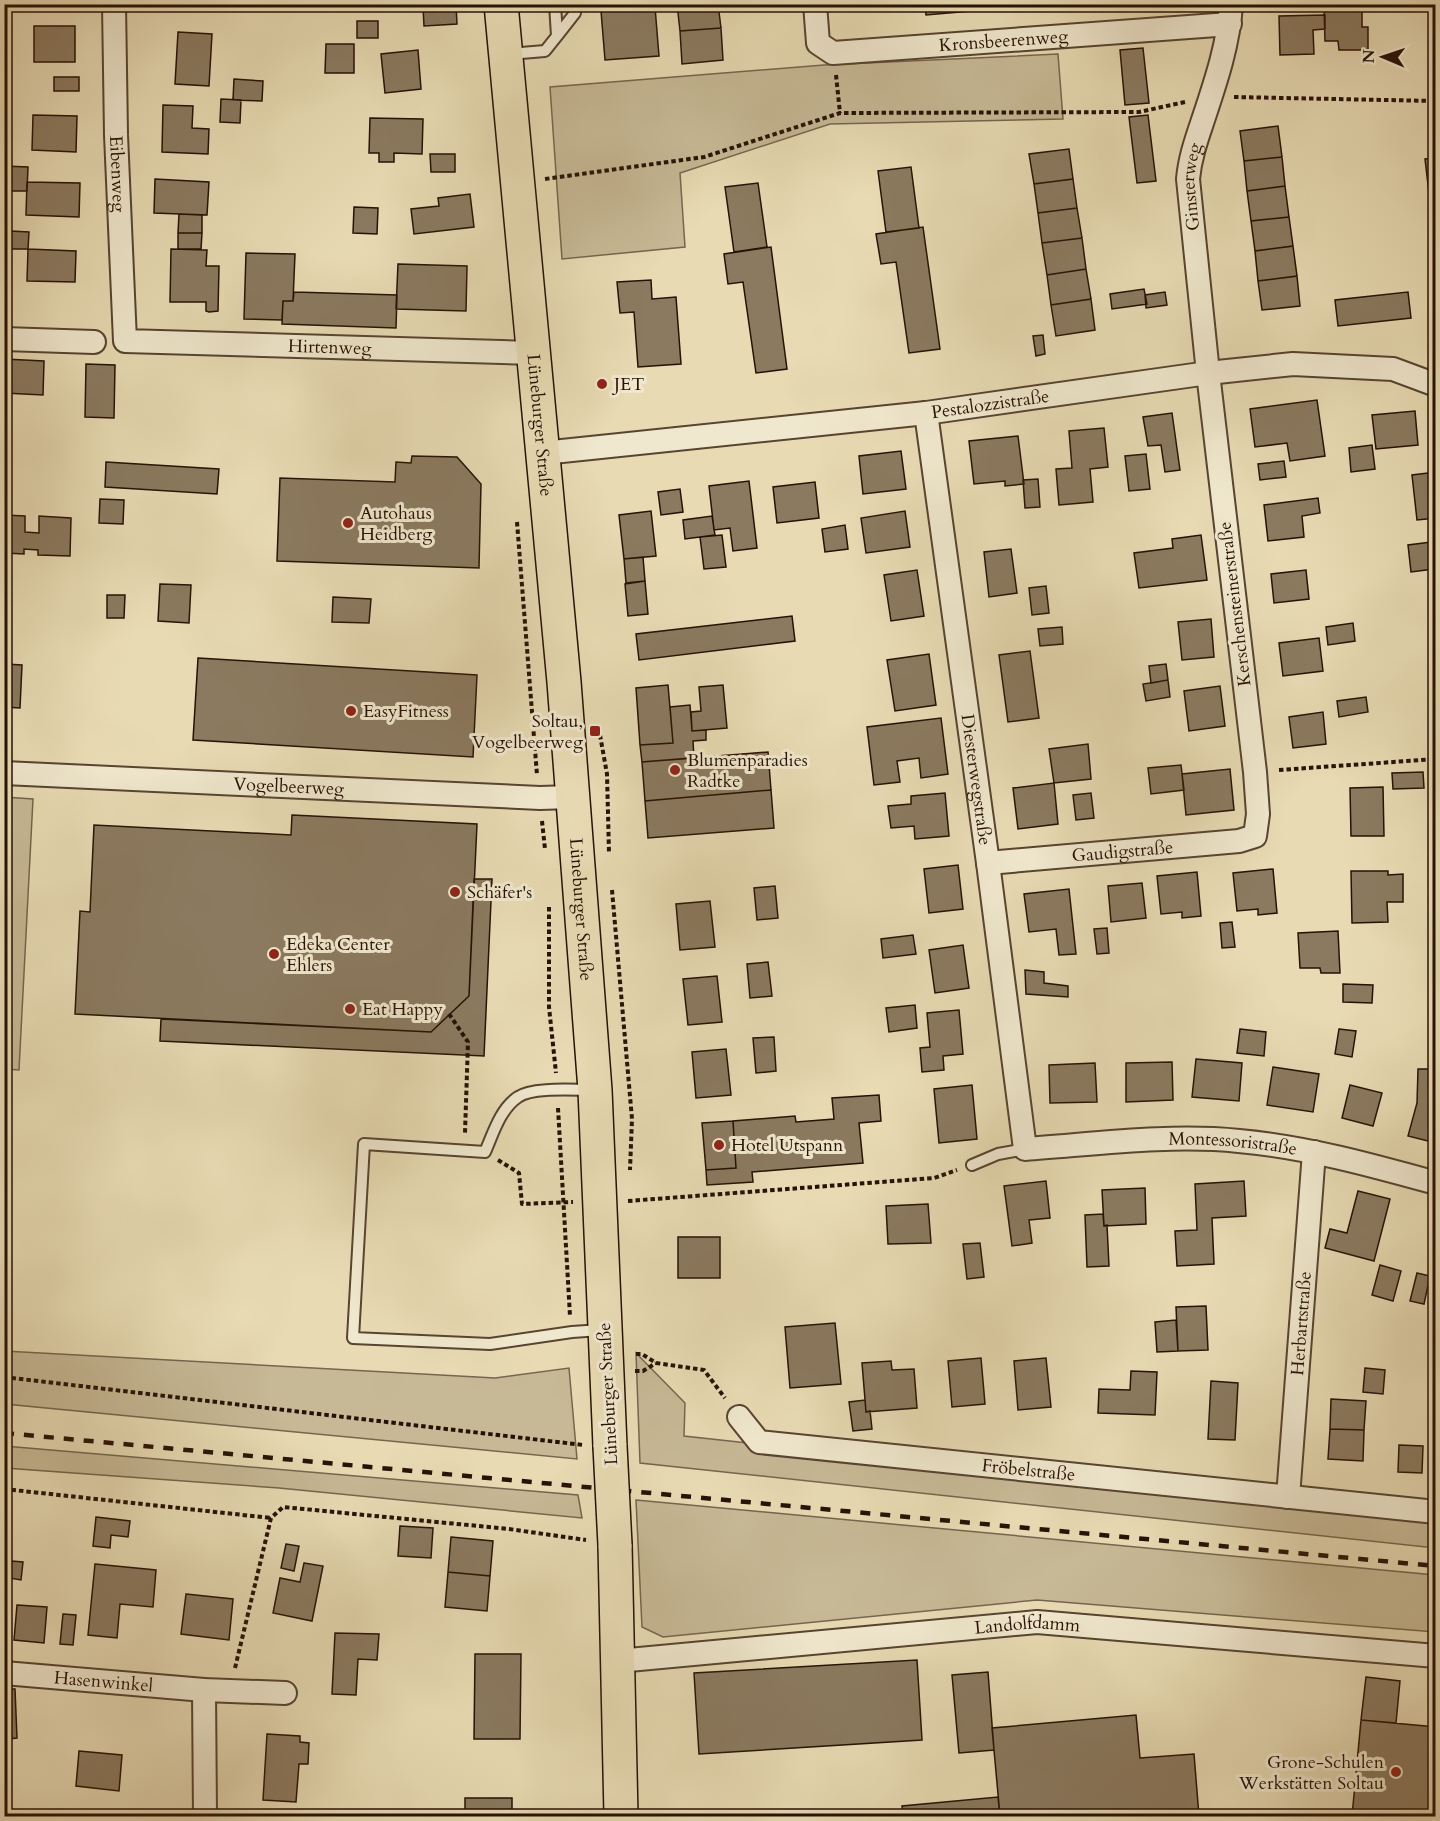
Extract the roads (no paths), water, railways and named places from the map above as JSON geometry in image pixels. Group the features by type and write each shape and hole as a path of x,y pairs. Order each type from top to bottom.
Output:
{"main road":[{"name":"Lüneburger Straße","path":"501,4 573,797 595,1090 604,1330 597,1440 602,1543 618,1661 621,1816"}],"street":[{"name":"Eibenweg","path":"114,4 116,135 125,341"},
{"name":"Kronsbeerenweg","path":"815,4 818,43 833,53 1231,14"},
{"name":"Ginsterweg","path":"1208,373 1188,179 1190,160 1210,97 1231,14"},
{"path":"4,339 94,342"},
{"name":"Hirtenweg","path":"125,341 533,353"},
{"name":"Pestalozzistraße","path":"543,453 926,413 1208,373 1293,364 1394,369 1436,385"},
{"name":"Kerschensteinerstraße","path":"1208,373 1255,772 1258,814 1255,836"},
{"name":"Diesterwegstraße","path":"926,413 1025,1149"},
{"name":"Vogelbeerweg","path":"4,773 540,798 573,797"},
{"name":"Gaudigstraße","path":"988,863 1239,841 1255,836"},
{"name":"Montessoristraße","path":"1025,1149 1163,1139 1238,1140 1363,1162 1436,1183"},
{"name":"Herbartstraße","path":"1288,1497 1314,1152"},
{"name":"Fröbelstraße","path":"739,1417 759,1442 1436,1512"},
{"name":"Landolfdamm","path":"618,1661 1037,1622 1436,1656"},
{"name":"Hasenwinkel","path":"4,1673 204,1690 285,1693"},
{"path":"204,1690 205,1816"}],"lane":[{"path":"555,4 557,36"},
{"path":"506,54 544,51 577,8"},
{"path":"595,1090 525,1093 517,1097 499,1121 485,1152 364,1144 353,1338 490,1344 572,1332 604,1330"},
{"path":"972,1165 998,1154 1025,1149"}],"railway":[{"path":"4,1433 1436,1566"}],"place":[{"name":"JET","path":"602,384"},
{"name":"Autohaus Heidberg","path":"348,523"},
{"name":"EasyFitness","path":"351,711"},
{"name":"Soltau, Vogelbeerweg","path":"595,731"},
{"name":"Blumenparadies Radtke","path":"675,770"},
{"name":"Schäfer's","path":"455,892"},
{"name":"Edeka Center Ehlers","path":"274,954"},
{"name":"Eat Happy","path":"350,1009"},
{"name":"Hotel Utspann","path":"719,1145"},
{"name":"Grone-Schulen Werkstätten Soltau","path":"1396,1772"}]}
